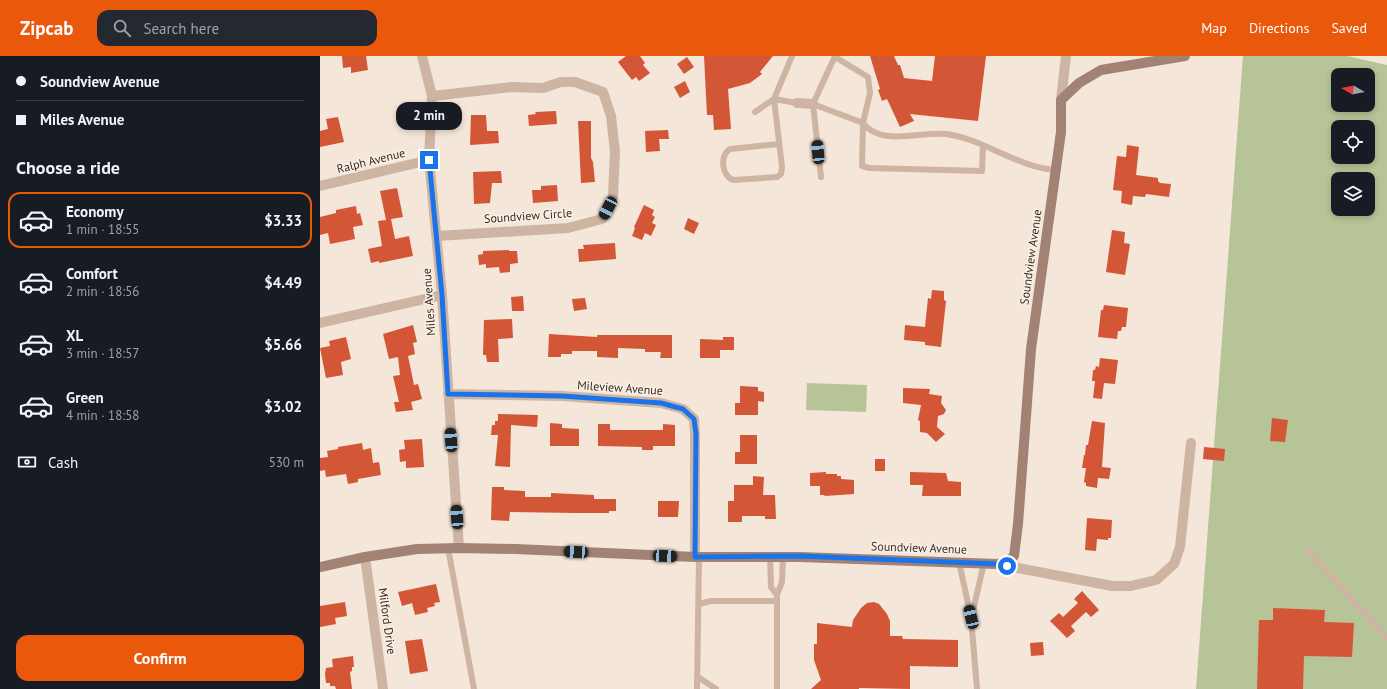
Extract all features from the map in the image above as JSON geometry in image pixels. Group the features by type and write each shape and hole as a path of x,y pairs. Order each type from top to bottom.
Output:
{"street":[{"name":"Miles Avenue","path":"422,56 432,96 429,160 442,295 459,548"},
{"name":"Soundview Avenue","path":"320,567 365,557 418,550 448,548 697,557 783,557 997,564 1008,561 1014,556 1018,524 1031,349 1061,132 1061,100 1066,56"},
{"path":"1061,100 1079,83 1102,70 1185,56"},
{"name":"Soundview Circle","path":"432,96 512,87 543,88 561,82 575,82 603,92 610,116 615,152 613,197 602,219 568,228 437,236"},
{"path":"797,103 813,104"},
{"name":"Ralph Avenue","path":"320,186 429,160"},
{"path":"320,324 442,295"},
{"name":"Mileview Avenue","path":"448,394 570,397 661,403 683,409 694,419 696,434 697,557"},
{"path":"997,564 1112,586 1131,586 1156,580 1174,564 1179,551 1191,443"},
{"name":"Milford Drive","path":"365,557 383,689"}],"lane":[{"path":"779,144 730,149 725,152 723,158 725,174 729,179 734,180 777,177 781,174 782,167 774,99 792,56"},
{"path":"821,177 813,104 835,56 868,77 870,93 863,123 862,166 869,168 982,171 985,147"},
{"path":"755,112 774,99 797,103"},
{"path":"813,104 863,123 867,128 884,135 944,134 966,137 985,147 1041,169 1056,170"},
{"path":"448,548 474,689"},
{"path":"1308,551 1387,638"},
{"path":"697,557 699,604 697,689"},
{"path":"770,557 771,587 777,598"},
{"path":"777,689 777,598 782,582 783,557"},
{"path":"958,562 971,617 977,689"},
{"path":"971,617 984,563"},
{"path":"699,604 711,601 777,598"},
{"path":"698,677 716,689"}],"green space":[{"path":"1243,56 1347,56 1387,65 1387,689 1196,689"},
{"path":"807,383 867,385 866,412 806,410"}],"building":[{"path":"342,56 366,56 368,70 351,73 351,67 343,68"},
{"path":"626,56 640,56 645,63 643,65 650,73 639,81 636,77 632,80 618,62"},
{"path":"704,56 773,56 760,72 762,74 750,83 728,89 731,129 714,130 713,115 707,115"},
{"path":"870,56 894,56 898,65 900,65 904,78 932,81 935,56 986,56 978,121 910,114 914,121 900,127 887,99 882,101"},
{"path":"687,57 694,67 684,74 677,64"},
{"path":"685,81 690,92 680,98 674,87"},
{"path":"556,111 557,124 529,126 528,115 536,114 535,112"},
{"path":"471,115 486,115 487,131 498,131 499,143 470,145"},
{"path":"338,117 344,142 320,147 320,131 328,129 326,119"},
{"path":"578,121 591,121 591,158 593,162 595,182 581,183"},
{"path":"668,130 669,139 659,139 660,151 646,152 645,131"},
{"path":"1127,145 1139,147 1136,175 1158,178 1160,183 1171,184 1169,197 1146,194 1145,197 1133,196 1132,205 1121,203 1122,191 1113,190 1117,156 1126,157"},
{"path":"501,171 502,183 492,183 490,203 474,204 473,172"},
{"path":"557,185 558,201 533,203 532,190 541,190 541,186"},
{"path":"397,188 403,217 391,219 395,239 409,236 413,256 379,263 379,261 371,263 368,249 382,246 378,221 386,220 380,191"},
{"path":"644,205 654,210 652,215 655,217 652,223 656,225 651,236 645,233 642,240 632,236 634,227"},
{"path":"356,206 357,214 360,213 363,225 353,227 355,239 330,244 328,233 320,235 320,217 336,213 336,210"},
{"path":"688,218 699,223 694,234 684,229"},
{"path":"1112,230 1125,232 1124,243 1130,244 1125,275 1106,272"},
{"path":"615,243 616,259 579,262 578,249 584,249 583,245"},
{"path":"483,251 517,251 518,263 510,264 510,272 500,273 499,267 486,268 486,264 479,265 478,255 483,254"},
{"path":"932,290 944,291 944,300 946,301 941,347 925,345 925,342 904,340 905,325 925,327 928,298 931,299"},
{"path":"523,296 524,311 512,311 511,297"},
{"path":"585,298 587,309 574,311 572,299"},
{"path":"1104,305 1128,308 1126,327 1122,327 1121,331 1118,331 1117,339 1098,337 1101,310 1103,310"},
{"path":"512,319 513,338 498,339 499,362 487,362 486,355 483,355 484,320"},
{"path":"413,325 417,342 413,343 415,354 408,356 414,385 418,384 422,399 411,402 413,410 396,412 394,402 399,402 393,376 400,375 398,357 389,359 383,334"},
{"path":"549,334 597,337 597,335 672,335 672,358 660,358 661,352 645,352 645,349 618,348 618,358 597,357 597,351 572,351 572,354 561,354 561,357 548,357"},
{"path":"346,337 351,359 341,362 343,375 326,378 320,348 330,346 329,341"},
{"path":"723,337 734,337 734,350 720,350 720,358 700,358 700,339 723,340"},
{"path":"1100,358 1118,360 1115,384 1104,383 1102,399 1093,398 1095,381 1092,381 1093,370 1095,370 1096,366 1099,367"},
{"path":"740,386 758,387 758,391 764,392 764,402 758,401 758,415 735,415 735,403 740,403"},
{"path":"903,388 930,389 929,394 942,396 941,403 946,410 944,414 938,416 937,427 945,434 936,442 927,433 920,432 920,421 918,420 921,405 903,403"},
{"path":"498,414 538,415 537,427 511,425 510,467 495,466 498,435 491,435 492,425 495,425 495,421 498,421"},
{"path":"1272,418 1288,420 1285,442 1270,441"},
{"path":"1092,421 1105,423 1102,467 1111,468 1109,479 1098,478 1097,488 1086,486 1086,483 1084,482 1086,468 1082,468"},
{"path":"550,423 562,424 562,428 579,429 579,446 550,446"},
{"path":"598,424 610,424 610,430 663,430 663,424 675,425 675,446 653,446 653,450 642,450 642,447 598,446"},
{"path":"740,435 757,435 757,464 735,464 735,452 740,452"},
{"path":"422,439 424,467 406,468 406,461 400,462 399,450 405,449 404,440"},
{"path":"362,443 363,450 371,448 373,463 379,462 381,475 358,479 358,482 348,484 346,474 326,477 325,470 320,471 320,458 328,457 327,451 338,449 338,447"},
{"path":"1204,447 1225,449 1224,461 1203,459"},
{"path":"875,459 885,459 885,471 875,471"},
{"path":"826,472 826,474 837,474 837,476 841,476 841,479 854,480 854,494 820,495 820,486 810,486 810,473"},
{"path":"910,472 946,473 948,481 961,482 961,496 922,496 923,485 910,485"},
{"path":"753,476 764,477 763,495 775,495 776,519 765,519 765,516 742,516 742,522 728,522 728,501 734,501 734,485 753,485"},
{"path":"492,487 504,487 504,490 525,491 525,497 551,497 551,493 594,495 594,499 616,499 616,511 609,511 609,513 510,512 509,521 491,520"},
{"path":"658,501 679,501 678,517 658,517"},
{"path":"1087,518 1112,520 1111,538 1108,538 1108,540 1097,539 1096,551 1085,550"},
{"path":"436,584 440,602 434,603 435,606 427,608 428,612 415,615 412,603 402,606 398,592"},
{"path":"1082,591 1099,610 1091,617 1086,612 1071,626 1075,631 1067,638 1050,621 1059,613 1063,617 1078,603 1074,599"},
{"path":"345,602 347,616 335,618 336,624 320,627 320,606"},
{"path":"874,602 879,604 887,614 890,621 890,636 902,636 903,639 958,640 958,667 910,666 910,689 811,689 821,680 814,660 814,644 817,644 817,623 852,627 853,620 861,608 867,603"},
{"path":"1273,608 1325,610 1324,622 1354,623 1352,657 1304,656 1303,689 1257,689 1259,620 1273,620"},
{"path":"422,639 428,671 410,674 405,641"},
{"path":"1043,642 1044,655 1031,656 1030,643"},
{"path":"353,656 354,667 352,667 352,671 350,672 352,689 336,689 335,686 330,686 330,683 326,683 326,668 333,667 332,659"}],"route":[{"path":"429,160 442,295 448,394 562,396 661,403 683,409 691,414 694,419 696,434 695,557 800,556 997,564 1007,566"}]}
